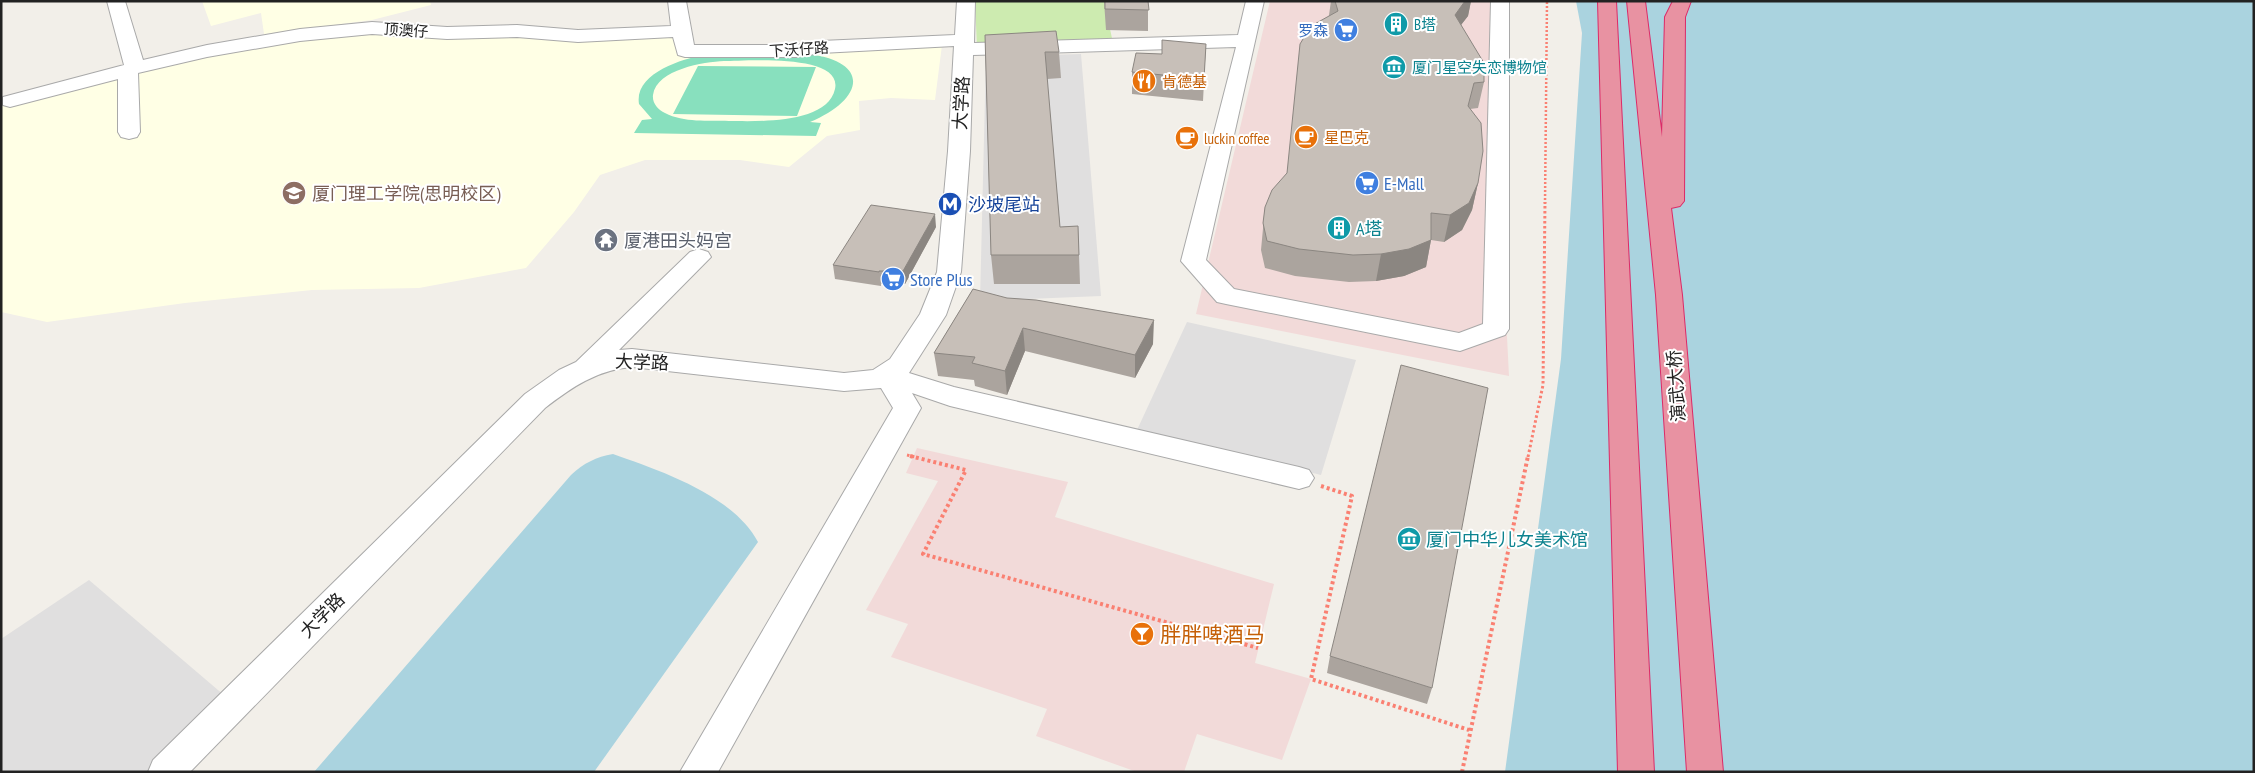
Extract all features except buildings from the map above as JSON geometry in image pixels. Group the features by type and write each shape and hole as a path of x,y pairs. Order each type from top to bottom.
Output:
{"highway":[{"path":"1596,1 1610,62"},
{"path":"1607,1 1636,772"},
{"name":"演武大桥","path":"1636,1 1669,295 1705,772"},
{"path":"1669,295 1675,17 1682,1"}],"street":[{"path":"116,1 131,69 129,132"},
{"name":"下沃仔路","path":"678,1 685,51 796,51 822,47 963,44"},
{"name":"大学路","path":"166,772 254,681 535,401 565,378 587,366 600,362 632,358 844,382 861,382 887,375 900,366 933,315 949,272 959,151 966,1"},
{"path":"1255,1 1193,261 1226,296 1460,342 1496,329 1500,1"},
{"name":"顶澳仔","path":"10,101 131,69 216,50 300,36 372,28 447,33 517,32 578,36 681,30"},
{"path":"963,44 1247,41"},
{"path":"587,366 699,257"},
{"path":"887,375 950,396 1299,478"},
{"path":"698,772 907,408 887,375"}],"path":[{"path":"1462,772 1469,730 1543,386 1547,1"},
{"path":"901,454 966,470 923,554 1258,648"},
{"path":"1299,478 1352,496 1311,679 1469,730"}],"shaded area":[{"path":"202,1 430,1 431,5 372,20 264,34 261,13 211,26"},
{"path":"1270,1 1490,1 1509,376 1196,314"},
{"name":"厦门理工学院(思明校区)","path":"366,33 679,35 676,53 800,52 942,45 935,100 891,98 859,101 860,130 827,136 789,167 740,160 645,160 600,175 574,212 526,268 419,288 312,290 185,303 47,322 1,312 1,106 207,55 297,40"},
{"path":"1081,54 1101,296 980,301 986,57"},
{"path":"1187,322 1356,360 1321,475 1137,430"},
{"path":"917,448 1068,482 1055,517 1274,584 1255,663 1311,679 1282,760 1197,734 1184,772 1137,772 1036,736 1047,709 891,657 908,624 866,610 938,481 906,473"},
{"path":"89,580 225,696 152,772 1,772 1,639"}],"green space":[{"path":"975,1 1104,1 1113,43 977,48"},
{"path":"716,54 809,54 830,59 844,65 851,74 853,84 849,94 840,104 810,122 821,123 816,136 634,133 642,120 652,119 639,104 639,93 651,76 672,64 694,57","holes":["770,60 809,64 824,69 833,77 835,89 829,101 819,109 805,115 772,120 688,120 672,116 658,108 653,95 656,86 663,79 672,73 694,65 724,61"]},
{"path":"698,66 816,67 797,116 673,114"}],"water":[{"path":"1576,1 2254,1 2254,772 1505,772 1561,359 1582,33"},
{"path":"613,454 673,477 714,498 747,525 758,542 594,772 314,772 571,475 590,461"}],"place":[{"name":"B塔","path":"1396,24"},
{"name":"罗森","path":"1346,30"},
{"name":"厦门星空失恋博物馆","path":"1394,67"},
{"name":"肯德基","path":"1144,81"},
{"name":"星巴克","path":"1306,137"},
{"name":"luckin coffee","path":"1187,138"},
{"name":"E-Mall","path":"1367,183"},
{"name":"厦门理工学院(思明校区)","path":"294,193"},
{"name":"沙坡尾站","path":"950,204"},
{"name":"A塔","path":"1339,228"},
{"name":"厦港田头妈宫","path":"606,240"},
{"name":"Store Plus","path":"893,279"},
{"name":"厦门中华儿女美术馆","path":"1409,539"},
{"name":"胖胖啤酒马","path":"1142,634"}]}
